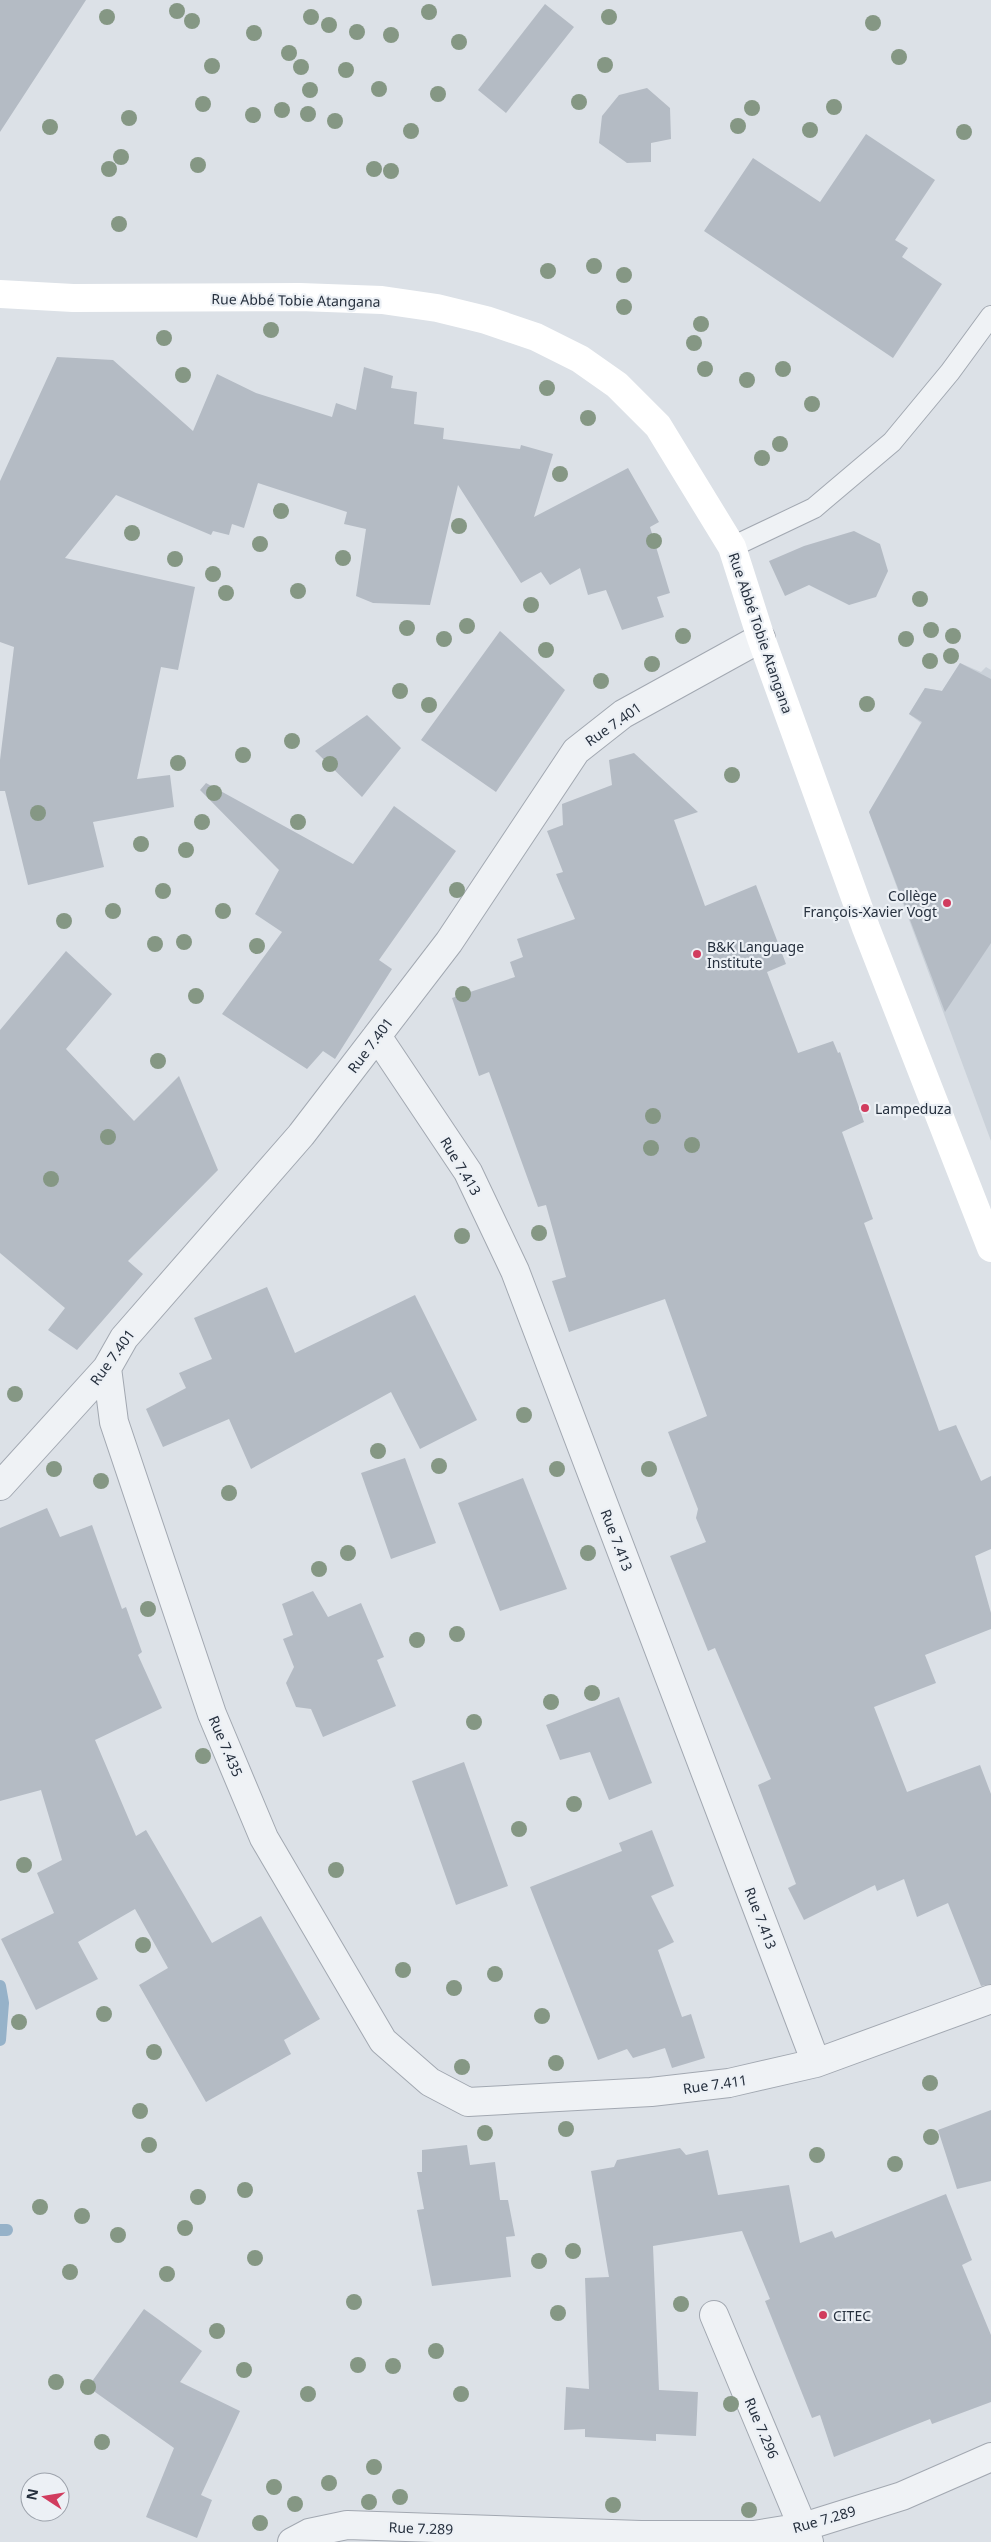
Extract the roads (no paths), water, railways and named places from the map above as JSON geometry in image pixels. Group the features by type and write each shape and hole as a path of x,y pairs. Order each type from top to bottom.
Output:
{"main road":[{"name":"Rue Abbé Tobie Atangana","path":"0,294 74,298 300,297 382,300 453,312 486,320 536,337 580,359 617,385 658,426 732,547 761,638 866,928 991,1248"}],"street":[{"name":"Rue 7.401","path":"0,1486 107,1368 124,1338 301,1135 449,942 576,751 623,714 761,638"},
{"name":"Rue 7.413","path":"376,1036 468,1172 515,1272 816,2063"},
{"name":"Rue 7.435","path":"107,1368 109,1395 117,1431 212,1714 264,1838 383,2041 430,2082"},
{"name":"Rue 7.411","path":"430,2082 468,2102 651,2092 720,2084 816,2063 991,1999"},
{"name":"Rue 7.296","path":"714,2315 806,2534"},
{"name":"Rue 7.289","path":"292,2542 310,2533 347,2525 641,2534 806,2534 902,2496 991,2457"}],"lane":[{"path":"732,547 814,508 892,442 950,372 991,316"}],"waterway":[{"path":"0,1986 3,2003 0,2040"},
{"path":"0,2230 7,2230"}],"place":[{"name":"Collège François-Xavier Vogt","path":"947,903"},
{"name":"B&K Language Institute","path":"697,954"},
{"name":"Lampeduza","path":"865,1108"},
{"name":"CITEC","path":"823,2315"}]}
